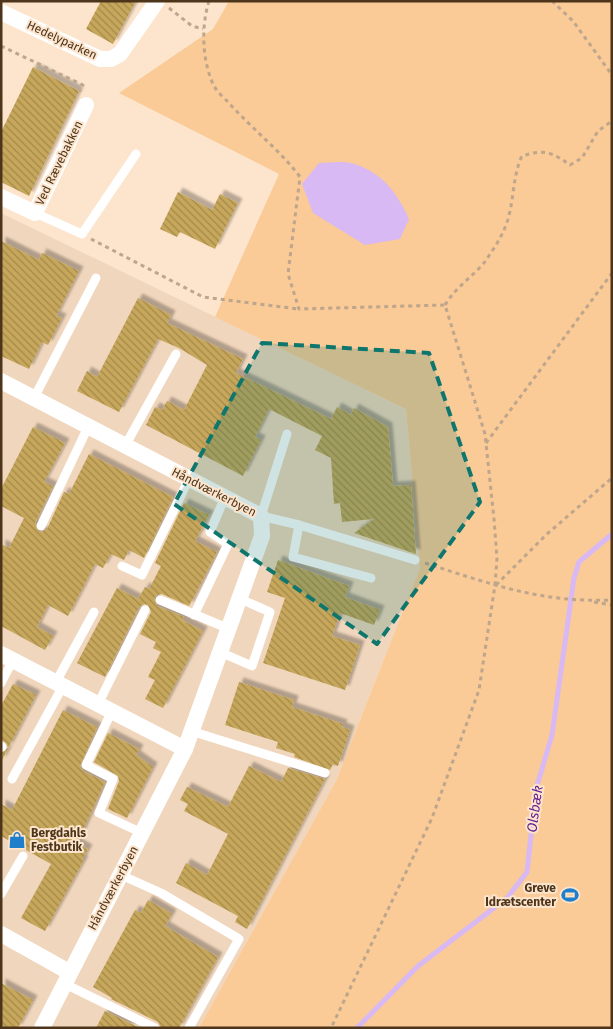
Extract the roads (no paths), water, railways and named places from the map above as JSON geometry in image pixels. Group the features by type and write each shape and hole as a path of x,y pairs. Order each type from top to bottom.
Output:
{"street":[{"name":"Hedelyparken","path":"1,12 100,59 111,59 120,54 162,4"},
{"name":"Ved Rævebakken","path":"1,197 35,213 86,105"},
{"name":"Håndværkerbyen","path":"1,381 261,516 262,536 227,628 185,749 42,1028"},
{"path":"7,657 185,749"},
{"path":"1,934 66,978"}],"lane":[{"path":"35,213 82,234 136,154"},
{"path":"34,398 96,278"},
{"path":"125,446 176,354"},
{"path":"41,526 88,426"},
{"path":"287,434 261,516 299,525 415,560"},
{"path":"122,566 142,575 189,479"},
{"path":"194,614 228,544 210,532 225,498"},
{"path":"299,525 293,557 371,578"},
{"path":"220,652 252,666 270,612 238,598"},
{"path":"160,600 227,628"},
{"path":"142,833 99,813 113,779 86,765 105,707 145,610"},
{"path":"12,779 94,612"},
{"path":"1,684 7,657"},
{"path":"191,731 325,773"},
{"path":"1,894 23,856"},
{"path":"121,875 161,893 239,939 189,1028"},
{"path":"66,978 155,1028"}],"waterway":[{"name":"Olsbæk","path":"357,1028 418,966 507,898 527,872 536,789 552,735 574,578 579,562 612,534"}],"place":[{"name":"Bergdahls Festbutik","path":"17,840"},
{"name":"Greve Idrætscenter","path":"570,895"}]}
